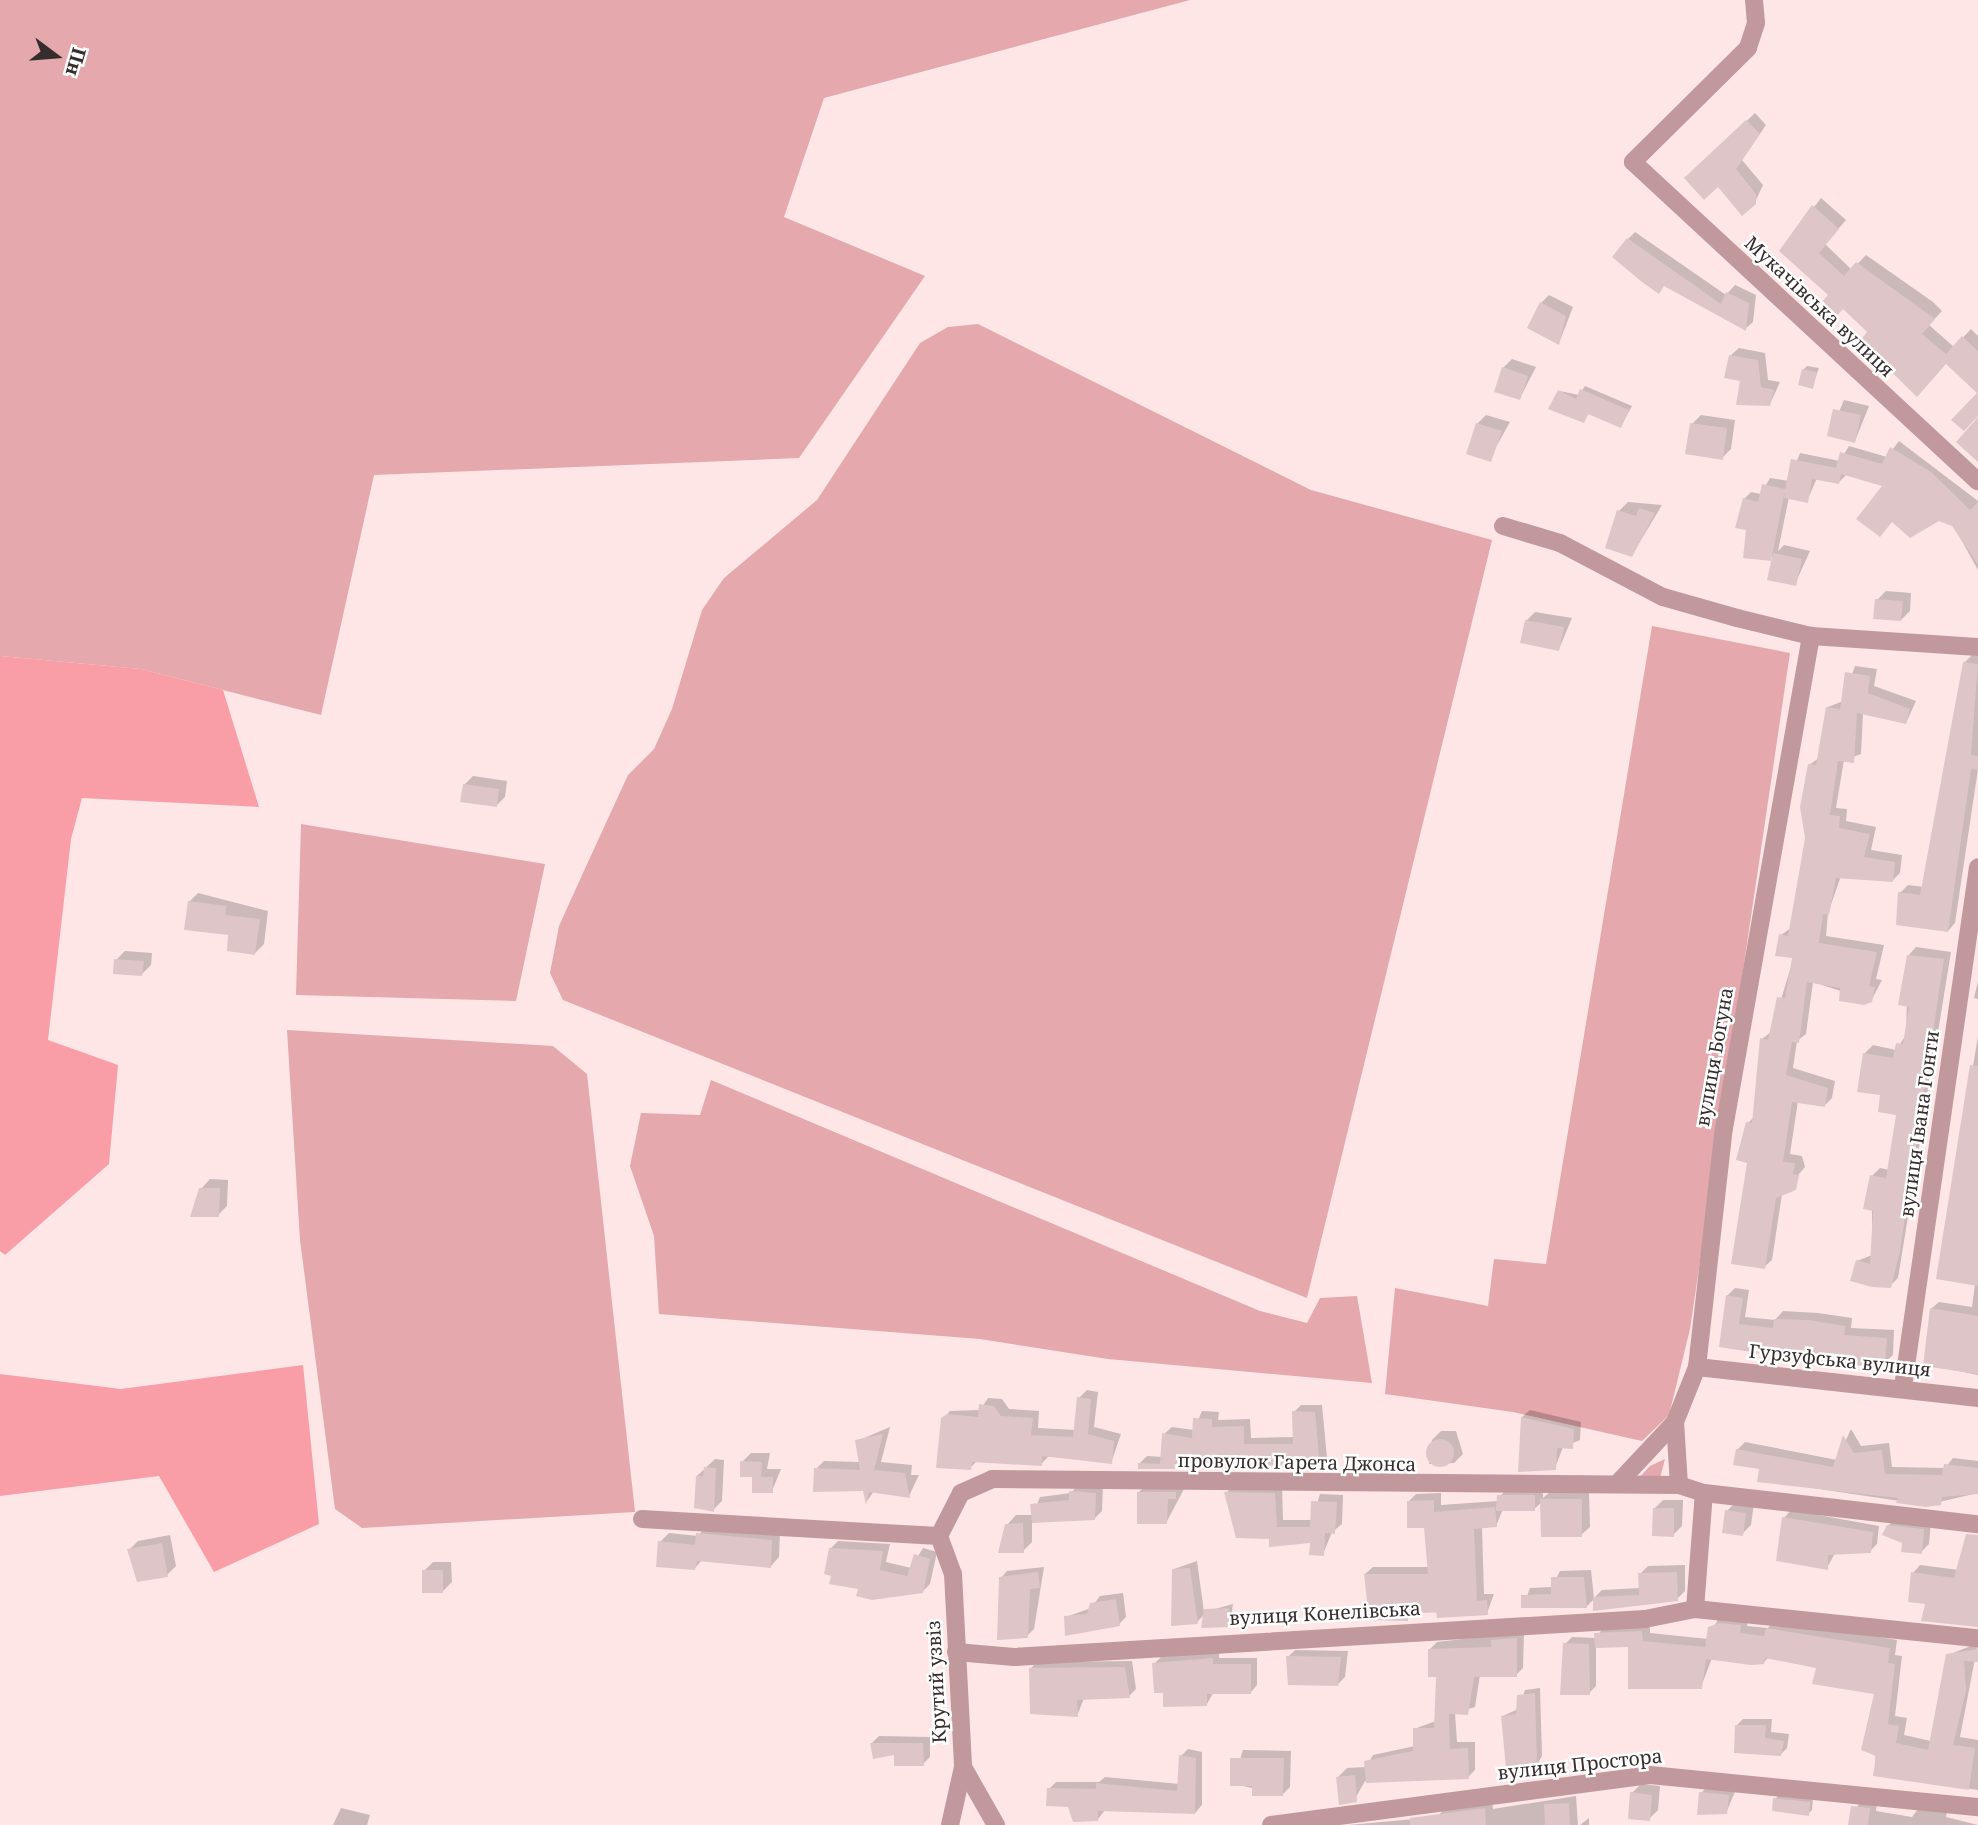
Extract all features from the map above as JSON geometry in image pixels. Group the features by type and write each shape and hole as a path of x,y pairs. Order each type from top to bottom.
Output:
{"street":[{"name":"Мукачівська вулиця","path":"1754,0 1756,23 1748,48 1633,162 1978,481"},
{"path":"1503,526 1560,543 1664,597 1811,636 1978,647"},
{"name":"вулиця Богуна","path":"1679,1485 1672,1456 1675,1422 1697,1367 1723,1134 1811,636"},
{"name":"вулиця Івана Гонти","path":"1903,1387 1978,867"},
{"name":"Гурзуфська вулиця","path":"1697,1367 1903,1387 1978,1398"},
{"path":"1619,1482 1675,1422"},
{"name":"провулок Гарета Джонса","path":"939,1536 961,1493 992,1479 1384,1486 1619,1482 1679,1485 1703,1493 1978,1524"},
{"path":"1695,1609 1703,1493"},
{"path":"642,1519 939,1536"},
{"name":"Крутий узвіз","path":"939,1536 953,1574 963,1767 950,1825"},
{"name":"вулиця Конелівська","path":"956,1652 1014,1657 1645,1619 1695,1609 1978,1638"},
{"path":"963,1767 996,1825"},
{"name":"вулиця Простора","path":"1271,1825 1650,1775 1978,1807"}],"shaded area":[{"path":"0,0 1190,0 824,98 784,217 925,276 799,458 374,475 321,715 141,669 0,656"},
{"path":"978,324 1311,490 1492,540 1307,1298 563,1000 550,973 559,926 628,775 654,749 672,709 702,610 724,578 817,500 920,343 948,327"},
{"path":"1652,626 1790,653 1690,1329 1669,1415 1642,1441 1513,1412 1385,1394 1395,1288 1488,1306 1494,1259 1546,1264"},
{"path":"0,656 141,669 223,690 259,807 82,798 71,839 48,1040 118,1065 109,1164 5,1255 0,1251"},
{"path":"301,824 545,864 516,1001 296,995"},
{"path":"287,1030 553,1046 587,1074 635,1512 362,1528 335,1509 300,1240"},
{"path":"711,1080 1260,1311 1307,1323 1320,1298 1357,1296 1372,1383 1108,1359 980,1339 659,1314 654,1236 630,1166 641,1113 700,1115"},
{"path":"303,1365 319,1524 214,1572 159,1476 0,1496 0,1374 121,1389"},
{"path":"1665,1459 1660,1478 1638,1479 1650,1466"}],"building":[{"path":"1746,120 1760,134 1736,169 1756,194 1756,204 1742,216 1718,187 1704,200 1684,178"},
{"path":"1812,205 1839,229 1819,253 1844,276 1856,262 1935,319 1922,334 1946,354 1962,336 1978,351 1978,416 1964,431 1951,420 1977,393 1946,364 1917,397 1860,341 1867,332 1843,309 1835,318 1820,304 1828,295 1779,251"},
{"path":"1627,238 1721,304 1726,292 1749,303 1746,331 1664,286 1659,294 1642,282 1612,257"},
{"path":"1540,302 1566,316 1559,345 1527,328"},
{"path":"1729,355 1758,360 1761,387 1774,390 1770,406 1736,405 1740,381 1724,378"},
{"path":"1502,367 1528,376 1520,400 1494,392"},
{"path":"1802,369 1817,372 1813,389 1798,385"},
{"path":"1580,389 1629,410 1621,428 1588,414 1584,423 1548,409 1558,390 1576,399"},
{"path":"1833,409 1861,415 1855,443 1827,436"},
{"path":"1978,417 1978,462 1956,442"},
{"path":"1476,423 1502,431 1491,462 1466,454"},
{"path":"1690,423 1727,428 1723,460 1685,454"},
{"path":"1890,447 1931,472 1970,510 1978,502 1978,565 1952,526 1939,521 1910,538 1892,522 1880,537 1856,519 1882,486 1841,474 1839,484 1812,479 1808,503 1784,498 1785,490 1771,561 1743,558 1746,530 1735,528 1743,498 1758,502 1762,484 1785,489 1791,459 1836,468 1840,452 1882,464"},
{"path":"1639,508 1655,513 1632,557 1605,548 1617,510 1636,516"},
{"path":"1773,553 1802,559 1796,586 1767,580"},
{"path":"1875,599 1903,601 1901,621 1873,619"},
{"path":"1525,620 1564,627 1559,651 1520,643"},
{"path":"1963,662 1978,664 1971,755 1978,756 1978,770 1971,769 1948,932 1896,925 1898,892 1920,895"},
{"path":"1845,672 1870,676 1868,693 1910,709 1906,724 1857,713 1854,763 1838,761 1830,815 1840,816 1839,828 1870,834 1864,857 1895,862 1893,882 1836,878 1829,915 1823,914 1819,943 1877,952 1869,986 1875,987 1872,1002 1864,1005 1839,1001 1840,988 1807,982 1799,1043 1792,1042 1786,1075 1828,1088 1825,1107 1792,1102 1783,1162 1795,1163 1793,1174 1799,1175 1796,1190 1776,1198 1765,1269 1731,1264 1747,1163 1736,1160 1746,1122 1752,1123 1760,1038 1768,1040 1777,997 1785,998 1792,958 1775,956 1779,934 1788,936 1805,838 1800,807 1808,764 1816,765 1826,707 1840,709"},
{"path":"463,784 499,789 497,807 460,802"},
{"path":"188,901 227,906 225,915 260,919 255,955 227,951 228,935 184,930"},
{"path":"1907,955 1944,959 1900,1251 1891,1288 1872,1287 1850,1281 1856,1260 1870,1264 1873,1211 1863,1209 1870,1175 1886,1178 1896,1115 1878,1112 1880,1095 1857,1092 1863,1053 1893,1058 1896,1043 1903,1044 1909,1007 1898,1005"},
{"path":"114,959 144,961 142,976 113,974"},
{"path":"1970,1065 1978,1066 1978,1286 1936,1279"},
{"path":"199,1188 220,1188 219,1217 190,1217"},
{"path":"1726,1295 1743,1298 1739,1324 1773,1328 1774,1319 1809,1320 1845,1326 1844,1335 1887,1338 1885,1365 1841,1366 1719,1347"},
{"path":"1930,1308 1978,1316 1978,1374 1923,1366"},
{"path":"1077,1397 1091,1399 1088,1434 1114,1441 1112,1464 1042,1456 1042,1466 972,1462 971,1470 936,1468 941,1418 947,1414 978,1417 979,1404 994,1406 1001,1416 1033,1418 1031,1435 1073,1437"},
{"path":"1292,1411 1315,1412 1320,1467 1211,1470 1174,1463 1175,1469 1138,1469 1138,1463 1160,1464 1162,1433 1192,1438 1193,1418 1212,1419 1212,1427 1244,1426 1244,1444 1293,1444"},
{"path":"1521,1417 1574,1429 1573,1449 1557,1448 1556,1470 1518,1472"},
{"path":"883,1434 874,1470 905,1473 910,1498 869,1492 866,1505 863,1491 813,1492 814,1468 860,1470 855,1440"},
{"path":"1843,1435 1854,1453 1882,1450 1885,1474 1942,1475 1944,1464 1978,1468 1978,1494 1942,1497 1941,1505 1926,1507 1896,1503 1898,1498 1757,1482 1759,1469 1733,1465 1736,1449 1833,1467"},
{"path":"1440,1439 1450,1443 1454,1453 1450,1463 1440,1467 1430,1463 1426,1453 1430,1443"},
{"path":"740,1461 762,1462 761,1477 740,1477"},
{"path":"704,1467 716,1468 714,1512 694,1508 696,1476 703,1476"},
{"path":"752,1477 773,1477 773,1493 752,1493"},
{"path":"1069,1491 1096,1493 1095,1520 1032,1523 1030,1504 1069,1500"},
{"path":"1137,1492 1176,1492 1176,1499 1168,1499 1167,1524 1137,1524"},
{"path":"1224,1492 1275,1493 1277,1527 1310,1527 1311,1501 1337,1502 1335,1534 1325,1533 1324,1556 1309,1555 1310,1543 1269,1547 1269,1539 1236,1538"},
{"path":"1497,1495 1535,1495 1535,1511 1496,1511"},
{"path":"1540,1499 1582,1499 1582,1537 1541,1537"},
{"path":"1434,1500 1434,1512 1495,1507 1497,1527 1474,1529 1477,1601 1487,1600 1488,1615 1437,1618 1436,1612 1408,1614 1408,1621 1369,1620 1364,1574 1428,1574 1424,1528 1407,1528 1407,1501"},
{"path":"1653,1508 1674,1508 1674,1537 1652,1536"},
{"path":"1725,1510 1746,1513 1743,1536 1722,1533"},
{"path":"1782,1517 1873,1532 1871,1553 1828,1555 1828,1570 1776,1561"},
{"path":"1023,1523 1024,1553 998,1553 1005,1524"},
{"path":"1887,1525 1924,1529 1922,1554 1901,1552 1902,1543 1882,1535"},
{"path":"696,1533 772,1540 771,1568 697,1561 695,1570 656,1567 658,1541 695,1545"},
{"path":"1966,1534 1978,1535 1978,1627 1921,1621 1925,1604 1908,1602 1911,1572 1954,1578"},
{"path":"162,1543 168,1577 137,1582 127,1549"},
{"path":"829,1548 883,1551 880,1570 907,1576 914,1554 930,1559 923,1593 872,1600 856,1596 858,1589 829,1584 831,1576 824,1574"},
{"path":"1190,1568 1198,1624 1171,1626 1172,1569"},
{"path":"422,1570 443,1570 443,1593 422,1593"},
{"path":"1038,1572 1040,1588 1030,1589 1028,1638 997,1640 999,1577"},
{"path":"1677,1572 1678,1601 1593,1611 1593,1597 1639,1595 1638,1573"},
{"path":"1551,1577 1584,1577 1587,1608 1521,1608 1521,1595 1551,1594"},
{"path":"1116,1599 1120,1626 1065,1636 1064,1616 1087,1614 1090,1603"},
{"path":"1229,1608 1231,1627 1201,1628 1204,1609"},
{"path":"1719,1623 1741,1625 1740,1633 1764,1636 1766,1628 1890,1648 1888,1663 1895,1664 1888,1724 1899,1726 1896,1743 1928,1750 1946,1654 1978,1649 1978,1662 1964,1661 1966,1691 1953,1745 1975,1748 1969,1790 1873,1776 1876,1756 1861,1750 1874,1694 1812,1684 1816,1668 1765,1658 1764,1664 1751,1665 1706,1659 1702,1689 1628,1689 1628,1647 1595,1648 1594,1633 1642,1631 1643,1641 1705,1647 1708,1627"},
{"path":"1517,1638 1517,1677 1474,1677 1468,1715 1449,1714 1450,1749 1468,1748 1469,1779 1366,1783 1364,1761 1413,1751 1413,1728 1434,1728 1436,1677 1428,1677 1428,1649 1491,1647 1491,1640"},
{"path":"1563,1643 1589,1644 1590,1695 1560,1695"},
{"path":"1286,1656 1341,1657 1338,1686 1288,1685"},
{"path":"1213,1658 1213,1664 1251,1664 1251,1694 1207,1694 1207,1706 1163,1707 1163,1693 1154,1693 1152,1663"},
{"path":"1125,1667 1130,1698 1077,1700 1078,1717 1030,1714 1029,1668"},
{"path":"1535,1693 1537,1764 1530,1764 1531,1776 1517,1777 1516,1768 1506,1768 1501,1716 1516,1714 1517,1695"},
{"path":"1735,1725 1766,1725 1765,1738 1784,1741 1781,1756 1734,1753"},
{"path":"870,1743 923,1743 924,1766 894,1766 894,1755 873,1759"},
{"path":"1179,1755 1196,1758 1195,1814 1098,1811 1098,1821 1073,1822 1068,1807 1046,1806 1047,1788 1096,1789 1096,1783 1177,1791"},
{"path":"1230,1758 1284,1758 1283,1796 1252,1796 1252,1786 1230,1786"},
{"path":"1355,1775 1357,1802 1339,1805 1336,1777"},
{"path":"1630,1792 1652,1795 1650,1821 1628,1819"},
{"path":"1699,1792 1729,1795 1727,1814 1697,1815"},
{"path":"1773,1798 1810,1802 1809,1816 1772,1811"},
{"path":"1569,1803 1570,1825 1545,1825 1544,1804"},
{"path":"1851,1806 1870,1808 1868,1825 1848,1825"},
{"path":"1485,1808 1486,1825 1410,1825 1410,1818"}]}
